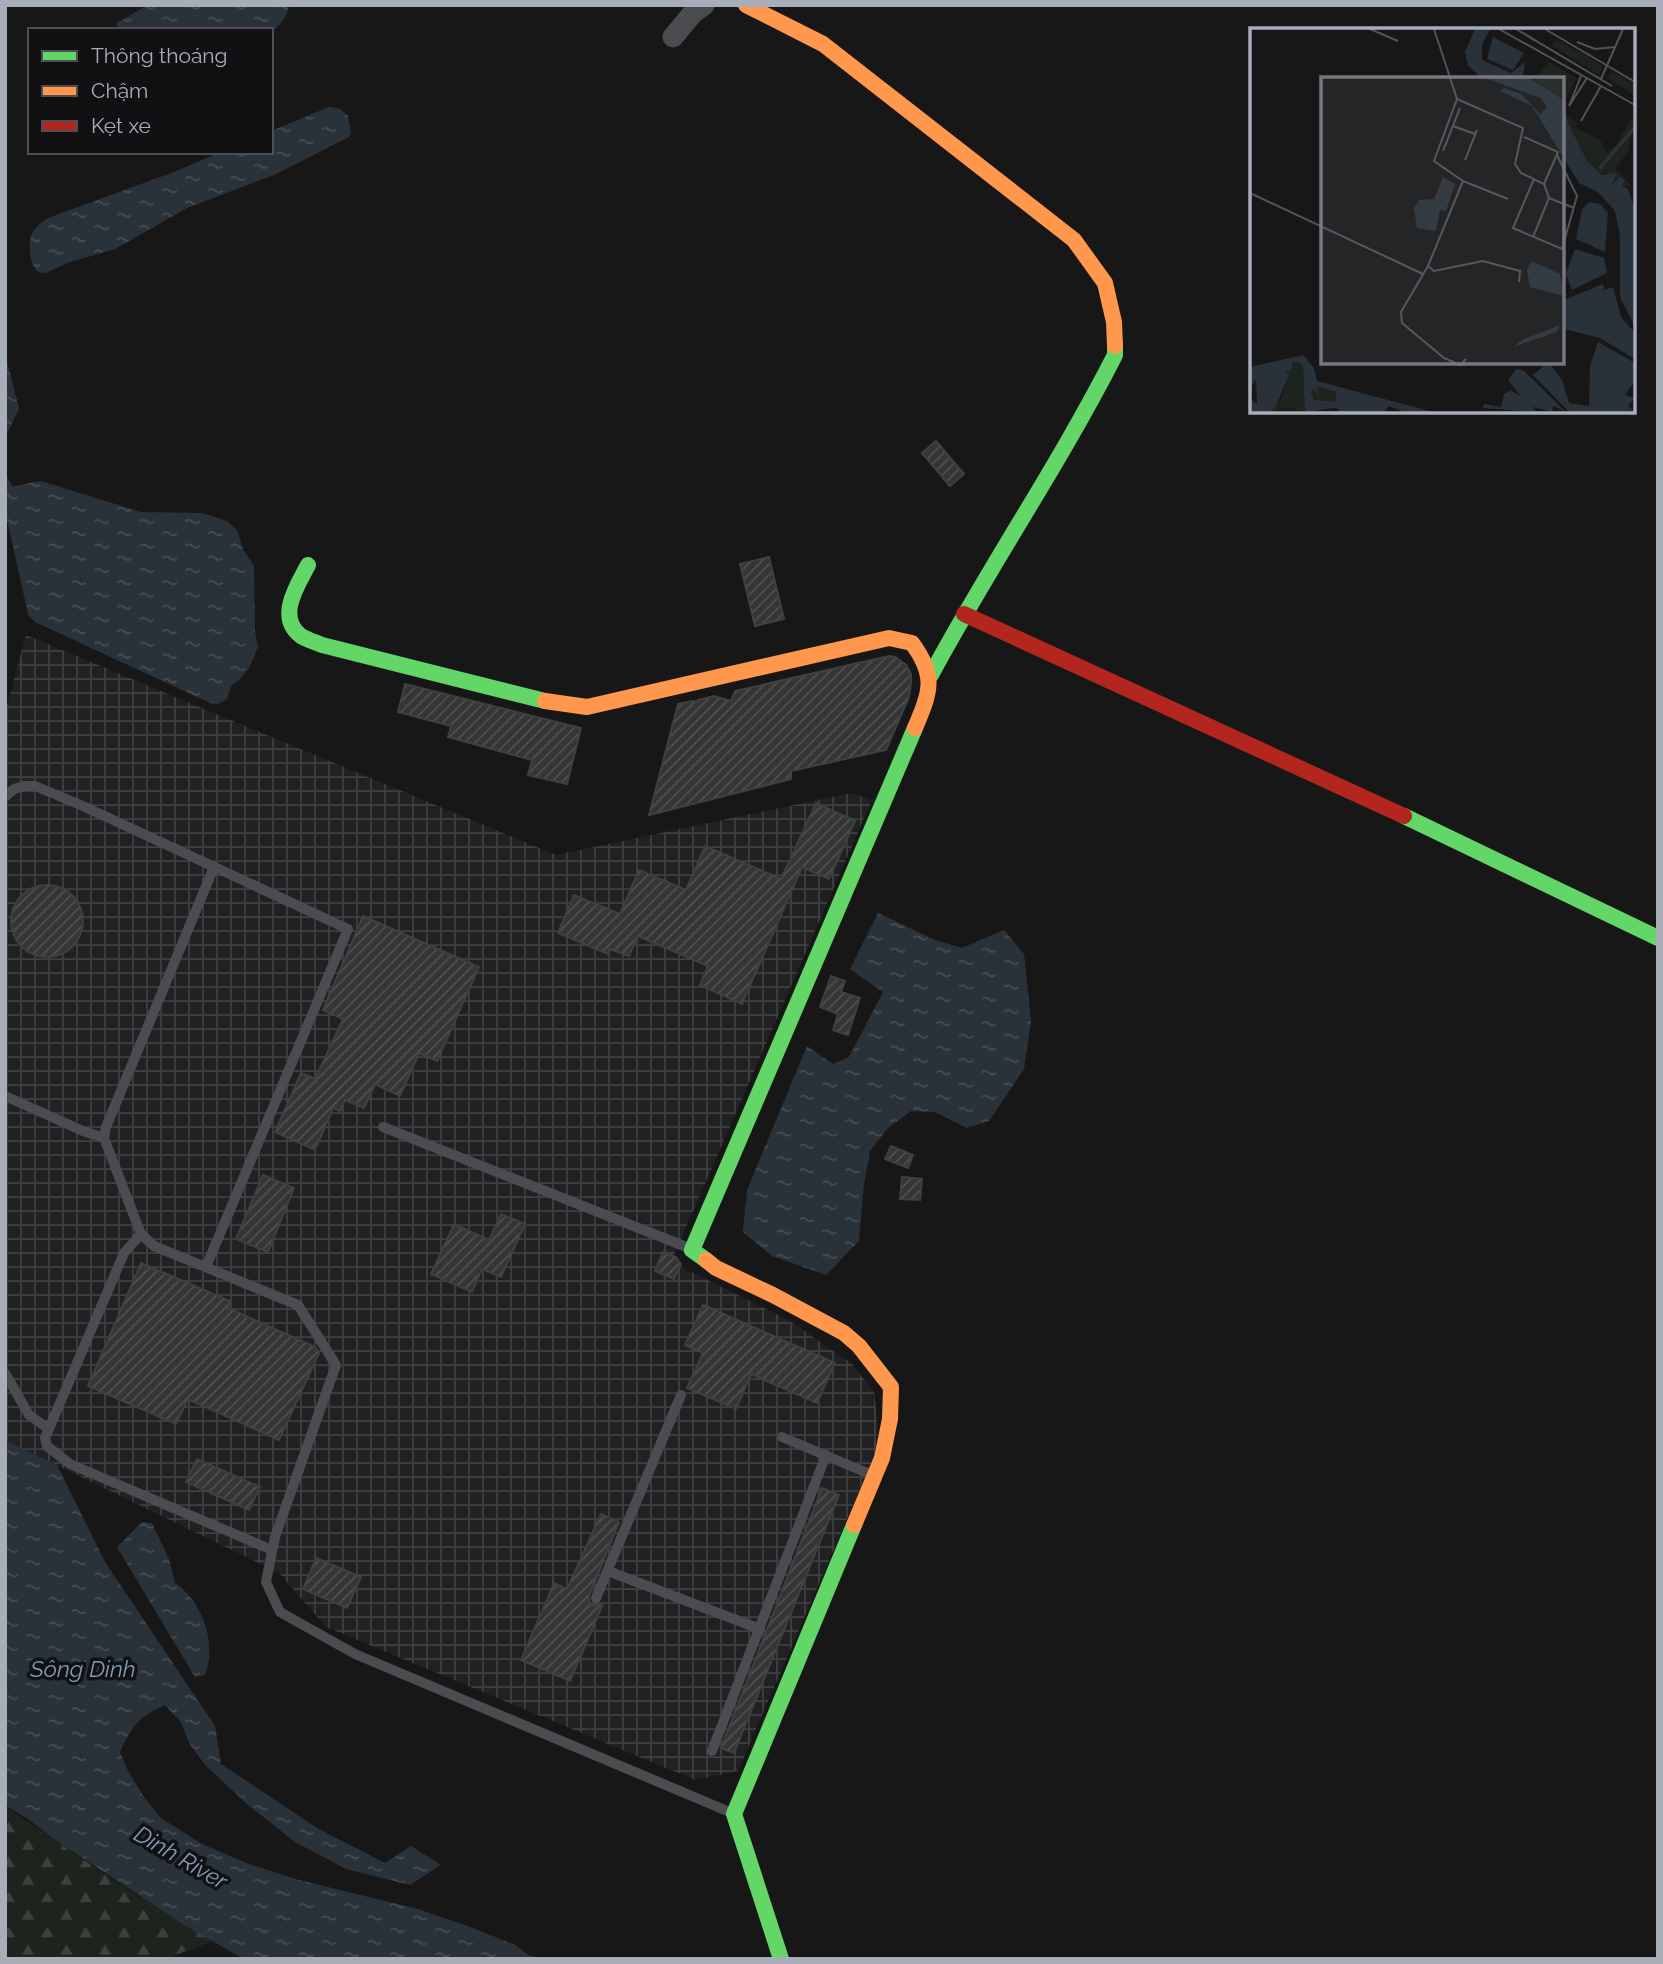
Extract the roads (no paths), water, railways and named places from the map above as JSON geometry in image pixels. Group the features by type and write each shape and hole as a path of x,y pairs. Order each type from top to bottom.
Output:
{"street":[{"path":"673,37 693,13 704,5"},
{"path":"746,5 823,44 1074,240 1105,283 1114,322 1115,355 1086,412 964,614 931,675 926,702 692,1250 716,1268 844,1333 871,1360 891,1387 890,1419 883,1458 734,1814 781,1959"},
{"path":"308,565 291,598 289,618 300,635 323,645 558,704 587,707 889,638 912,643 925,660 931,675"},
{"path":"964,614 1358,794 1658,938"}],"lane":[{"path":"5,797 14,789 35,786 348,929 206,1267"},
{"path":"214,867 106,1127 104,1138 141,1234 154,1246 298,1305 336,1365 272,1550 265,1582 280,1612 355,1654 734,1814"},
{"path":"5,1097 104,1138"},
{"path":"383,1127 692,1250"},
{"path":"141,1234 124,1253 48,1429 45,1438 47,1446 70,1464 272,1550"},
{"path":"5,1373 29,1415 48,1429"},
{"path":"596,1598 681,1395"},
{"path":"782,1437 875,1476"},
{"path":"712,1751 826,1455"},
{"path":"608,1571 760,1629"}],"water":[{"path":"148,5 289,5 283,20 273,30 273,28 118,28 117,23"},
{"path":"329,107 340,109 348,116 351,133 349,137 274,175 187,208 115,249 67,263 46,273 35,269 30,254 30,238 37,227 48,218 216,154 273,154 273,130"},
{"path":"5,353 19,409 5,438"},
{"path":"5,473 12,486 44,482 141,512 202,513 227,521 237,530 243,549 254,566 255,632 258,647 249,668 231,686 227,699 218,704 210,703 35,622 28,615 5,511"},
{"path":"878,913 935,940 962,948 1004,930 1024,954 1031,1022 1024,1069 989,1121 967,1128 935,1112 911,1111 888,1128 870,1151 859,1241 826,1275 772,1256 743,1232 747,1190 807,1046 833,1064 849,1057 883,992 850,969"},
{"name":"Sông Dinh","path":"5,1440 57,1465 105,1562 215,1726 221,1764 317,1828 385,1863 411,1846 441,1865 410,1885 346,1869 295,1842 247,1804 206,1766 189,1743 181,1722 165,1705 137,1723 120,1752 144,1797 161,1818 202,1844 249,1864 299,1880 418,1909 473,1928 515,1945 528,1955 543,1959 244,1959 184,1925 5,1805"},
{"path":"142,1522 152,1523 169,1559 175,1583 193,1601 205,1624 209,1650 205,1675 195,1677 117,1547"}],"water label":[{"name":"Dinh River","path":"181,1857"}]}
